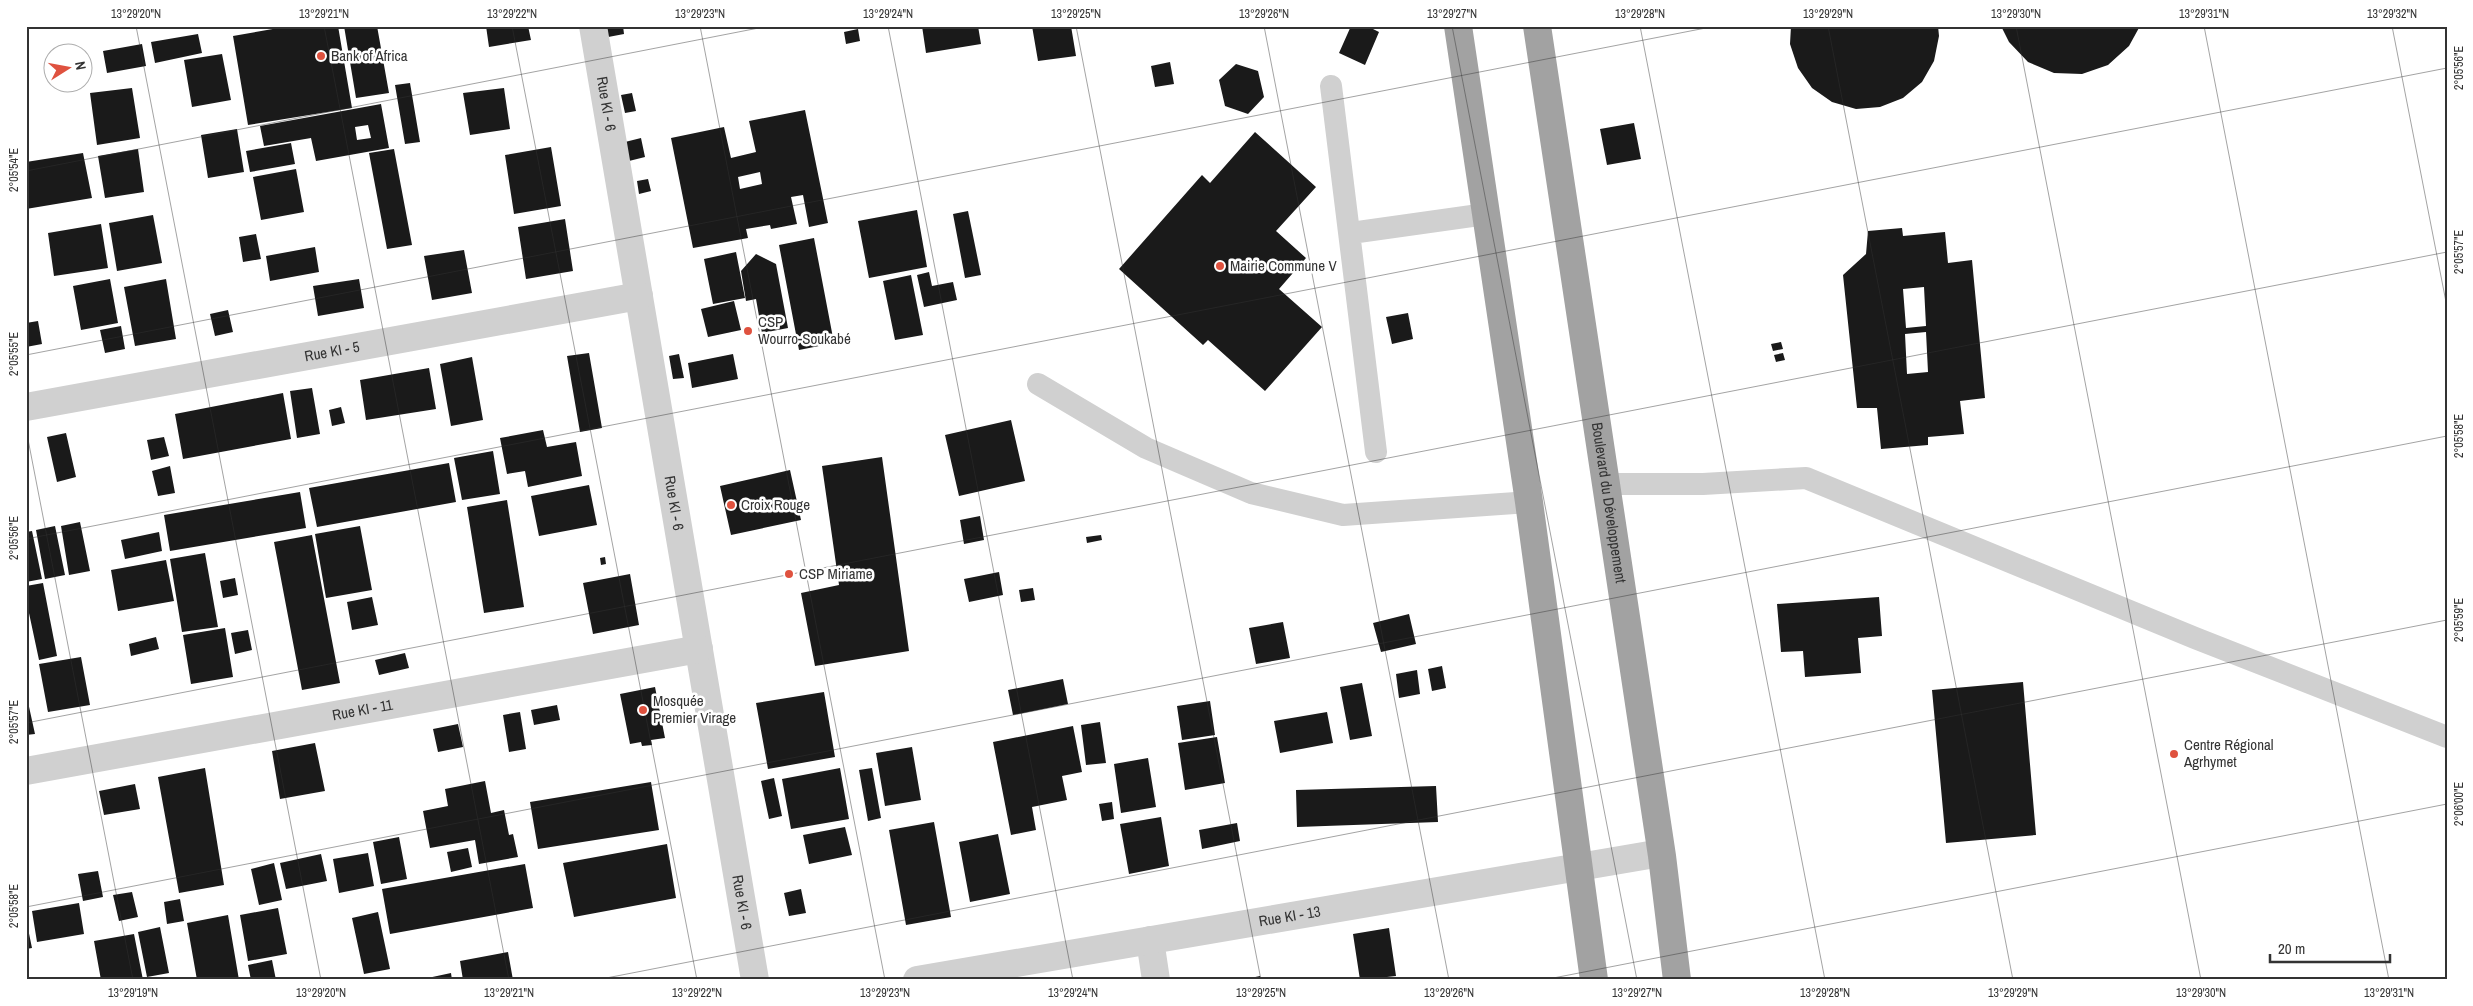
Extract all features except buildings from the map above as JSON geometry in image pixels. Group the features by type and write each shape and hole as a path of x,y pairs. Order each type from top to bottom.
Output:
{"highway":[{"path":"1458,26 1530,502 1594,980"},
{"name":"Boulevard du Développement","path":"1536,26 1661,853 1677,980"}],"street":[{"name":"Rue KI - 6","path":"593,26 755,980"},
{"name":"Rue KI - 5","path":"26,407 639,296"},
{"name":"Rue KI - 11","path":"26,771 699,649"},
{"name":"Rue KI - 13","path":"917,980 1661,853"},
{"path":"1150,940 1156,980"}],"lane":[{"path":"1331,86 1376,452"},
{"path":"1350,233 1486,214"},
{"path":"1038,384 1146,448 1260,495 1343,515 1530,502"},
{"path":"1606,484 1703,484 1806,478 2186,634 2447,737"}],"place":[{"name":"Bank of Africa","path":"321,56"},
{"name":"Mairie Commune V","path":"1220,266"},
{"name":"CSP Wourro-Soukabé","path":"748,331"},
{"name":"Croix Rouge","path":"731,505"},
{"name":"CSP Miriame","path":"789,574"},
{"name":"Mosquée Premier Virage","path":"643,710"},
{"name":"Centre Régional Agrhymet","path":"2174,754"}]}
